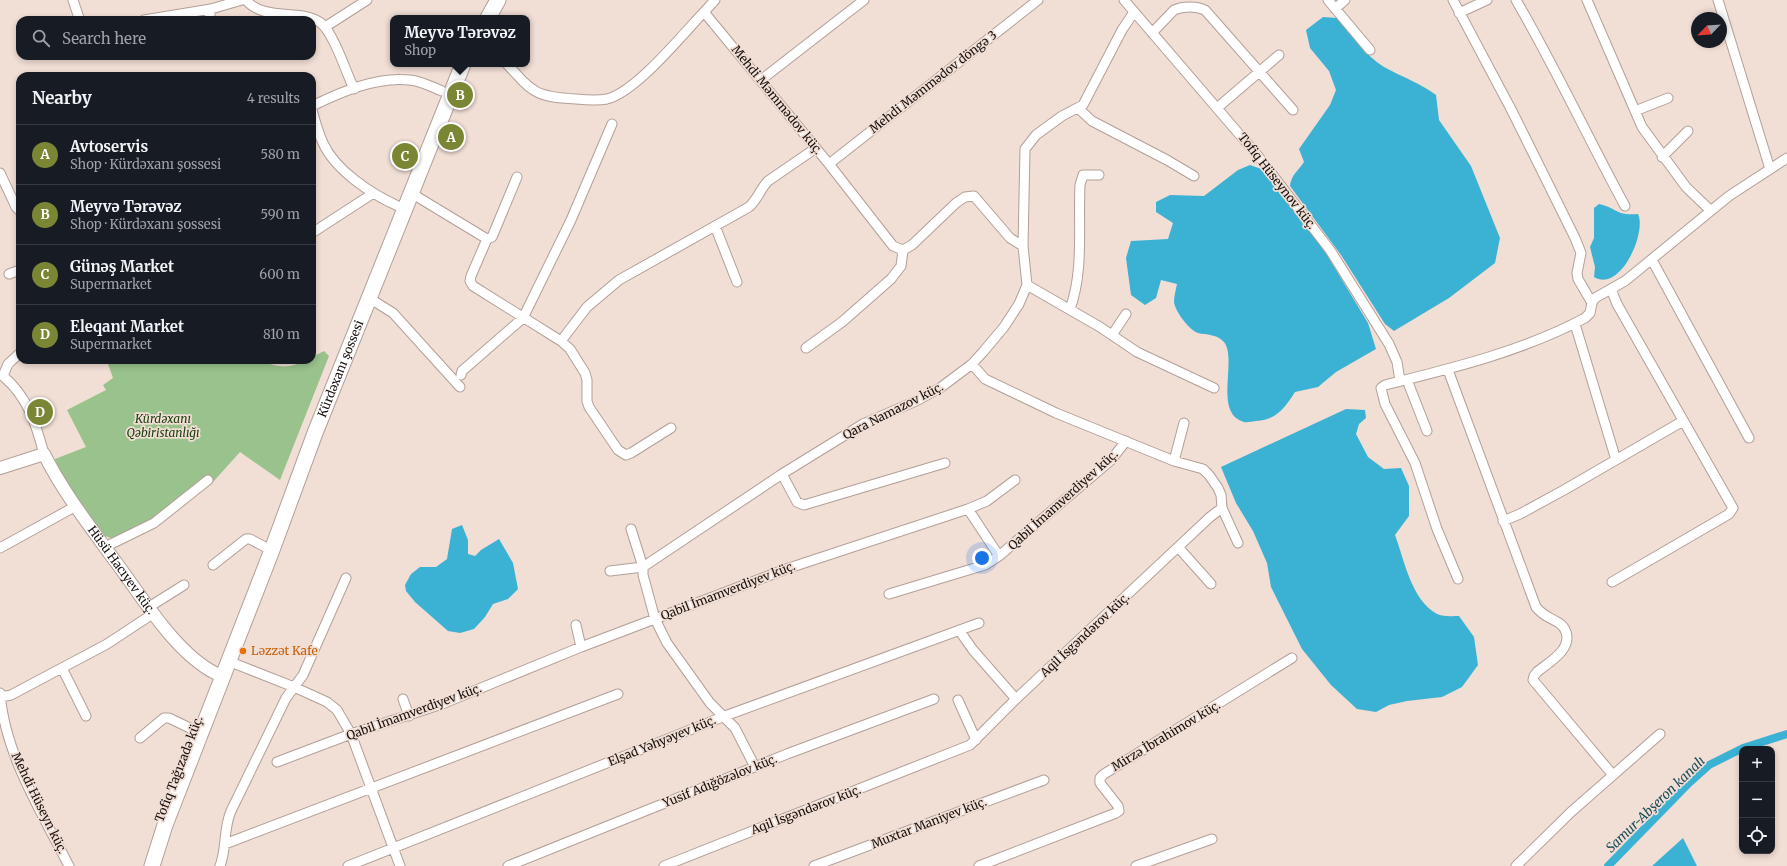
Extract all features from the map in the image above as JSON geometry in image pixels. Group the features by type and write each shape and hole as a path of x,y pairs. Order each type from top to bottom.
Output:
{"main road":[{"path":"480,15 488,0"},
{"path":"490,15 498,0"},
{"name":"Kürdəxanı şossesi","path":"218,674 228,661 311,431 369,298 411,193 446,93 453,67"},
{"name":"Kürdəxanı şossesi","path":"218,674 265,547 398,206 446,93 461,67"},
{"name":"Tofiq Tağızadə küç.","path":"145,866 158,822 194,730 218,674"},
{"name":"Tofiq Tağızadə küç.","path":"152,866 164,825 218,674"}],"street":[{"path":"73,0 78,16"},
{"path":"171,16 211,10 242,0"},
{"path":"246,0 256,8 299,16"},
{"path":"325,27 367,0"},
{"path":"510,67 529,88 542,95 552,98 608,99 636,83 715,0"},
{"path":"761,80 864,0"},
{"name":"Mehdi Məmmədov döngə 3","path":"829,164 1038,0"},
{"name":"Tofiq Hüseynov küç.","path":"1124,0 1290,195 1330,250 1389,344 1403,380 1426,431"},
{"path":"1328,0 1370,50"},
{"path":"1335,9 1345,0"},
{"path":"1453,0 1512,111 1575,238 1580,254 1577,273 1578,279 1592,303"},
{"path":"1459,13 1487,0"},
{"path":"1587,0 1642,127 1662,157 1686,187 1711,211"},
{"path":"1718,0 1770,169"},
{"path":"1519,1 1625,206"},
{"path":"1152,33 1174,10 1179,8 1201,8 1205,10 1261,71 1293,110"},
{"path":"210,16 211,10"},
{"name":"Mehdi Məmmədov küç.","path":"704,12 829,164 893,246 903,250"},
{"path":"1134,12 1122,30 1087,99 1079,109 1092,121 1194,176"},
{"path":"316,21 325,27 354,89"},
{"path":"1217,108 1279,55"},
{"path":"316,104 354,89 377,82 401,79 418,82 446,93"},
{"path":"1635,111 1668,98"},
{"name":"Qara Namazov küç.","path":"643,567 782,474 863,424 916,401 940,388 972,364 1004,327 1019,304 1027,285 1024,246 1025,149 1036,135 1062,116 1079,109"},
{"path":"316,122 323,143 334,161 372,194 398,206"},
{"path":"461,375 462,371 523,318 571,220 612,124"},
{"path":"1662,157 1688,131"},
{"path":"561,341 587,307 619,280 749,207 756,201 762,187 768,181 816,148"},
{"path":"1458,579 1437,529 1414,463 1381,394 1381,388 1385,385 1403,380 1448,370 1526,344 1575,324 1589,316 1592,303 1595,298 1611,289 1652,260 1711,211 1787,158"},
{"path":"0,173 2,183 16,207"},
{"path":"1070,309 1075,294 1079,265 1080,185 1083,175 1099,175"},
{"path":"518,177 492,237 487,240 471,276 470,281 473,286 561,341 570,349 579,362 587,380 586,395 590,407 618,450 626,455 631,453 671,428"},
{"path":"411,193 487,240"},
{"path":"316,230 372,194"},
{"path":"806,348 842,322 891,279 901,266 903,250 912,245 956,203 966,196 974,196 1010,238 1024,246"},
{"path":"715,226 737,282"},
{"path":"1652,260 1749,438"},
{"path":"9,274 16,271"},
{"path":"1027,285 1070,309 1137,352 1214,388"},
{"path":"1611,289 1617,304 1732,504 1732,512 1612,582"},
{"path":"369,298 393,313 460,387"},
{"path":"1112,335 1126,314"},
{"path":"1575,324 1616,460"},
{"path":"0,468 44,454 36,426 24,399 14,385 2,375 8,364 16,357"},
{"path":"972,364 979,373 998,386 1056,413 1174,461 1206,472 1218,488 1221,495 1222,508 1238,543"},
{"path":"1448,370 1536,607 1541,614 1559,623 1565,629 1567,637 1565,648 1537,672 1533,680 1612,774"},
{"path":"1503,521 1520,514 1683,421"},
{"path":"1174,461 1184,423"},
{"name":"Qabil İmamverdiyev küç.","path":"277,762 351,734 442,704 581,647 788,568 968,509 999,556 1111,460 1126,441"},
{"name":"Hüsü Hacıyev küç.","path":"44,454 59,482 152,610 187,654 199,664 218,674"},
{"path":"782,474 797,502 804,505 945,463"},
{"path":"105,547 154,523 208,480"},
{"path":"968,509 987,501 1015,480"},
{"path":"0,548 76,506"},
{"name":"Aqil İsgəndərov küç.","path":"664,866 965,748 976,740 1016,699 1178,547 1222,508"},
{"path":"631,529 643,567 643,575 655,620 673,652 710,703 725,716 735,728 755,767"},
{"path":"213,565 246,539 250,539 265,547"},
{"path":"1178,547 1211,584"},
{"path":"889,594 985,565 999,556"},
{"path":"610,571 643,567"},
{"path":"220,866 225,844 225,827 230,811 286,698 303,675 346,578"},
{"path":"0,697 11,695 107,644 184,585"},
{"name":"Elşad Yəhyəyev küç.","path":"348,866 394,849 725,716 934,638 979,623"},
{"path":"576,625 581,647"},
{"path":"959,630 973,650 1016,699"},
{"name":"Mirzə İbrahimov küç.","path":"979,866 1116,813 1119,811 1118,806 1100,783 1100,778 1104,774 1292,658"},
{"path":"228,661 294,687 333,706 342,716 351,734 400,866"},
{"path":"62,668 86,716"},
{"name":"Mehdi Hüseyn küç.","path":"0,693 1,715 19,767 69,866"},
{"path":"225,844 618,694"},
{"path":"403,699 409,716"},
{"name":"Yusif Adığözəlov küç.","path":"508,866 755,767 934,699"},
{"path":"958,700 976,740"},
{"path":"140,738 164,718 169,718 194,730"},
{"path":"1516,866 1560,822 1612,774 1660,734"},
{"name":"Muxtar Maniyev küç.","path":"814,866 1044,780"},
{"path":"1136,866 1212,839"}],"green space":[{"name":"Kürdəxanı Qəbiristanlığı","path":"324,351 329,356 280,480 240,452 213,482 207,476 162,513 143,526 114,539 102,535 58,469 55,459 86,447 67,410 106,390 103,385 113,378 108,364 271,364 286,366 297,364 316,364 316,355"}],"water":[{"path":"1323,17 1337,18 1359,44 1377,62 1436,95 1439,120 1471,166 1500,238 1495,263 1449,298 1394,331 1385,324 1341,255 1290,186 1293,176 1304,162 1299,149 1330,105 1336,90 1329,71 1310,48 1306,30"},
{"path":"1250,165 1264,170 1315,235 1368,323 1376,349 1336,372 1318,387 1295,392 1284,408 1274,416 1263,420 1244,422 1235,417 1229,408 1229,359 1227,349 1223,341 1214,336 1194,331 1183,320 1174,302 1177,284 1161,280 1156,298 1145,305 1131,295 1126,258 1131,241 1168,239 1173,223 1156,212 1156,202 1170,195 1204,196 1238,170"},
{"path":"1599,204 1621,213 1638,214 1640,223 1639,234 1629,259 1622,269 1613,277 1604,280 1594,277 1595,267 1590,247 1594,238 1594,208"},
{"path":"1346,409 1365,410 1366,418 1359,424 1356,434 1368,457 1384,469 1401,468 1409,486 1409,516 1395,535 1410,579 1421,599 1437,614 1459,616 1474,637 1478,665 1462,687 1442,697 1407,701 1389,705 1376,712 1357,709 1331,685 1302,649 1271,587 1267,563 1253,531 1236,503 1221,467"},
{"path":"462,525 468,540 468,554 475,556 481,550 499,539 513,563 518,589 508,599 493,604 485,617 474,629 460,633 448,631 415,602 406,591 405,585 411,574 420,567 436,567 447,559 452,529"},
{"path":"1683,838 1697,866 1652,866"}],"waterway":[{"name":"Samur-Abşeron kanalı","path":"1608,866 1689,783 1709,765 1743,748 1787,734"}],"place":[{"name":"Meyvə Tərəvəz","path":"460,95"},
{"name":"Avtoservis","path":"451,137"},
{"name":"Günəş Market","path":"405,156"},
{"name":"Eleqant Market","path":"40,412"},
{"name":"Ləzzət Kafe","path":"243,651"}]}
